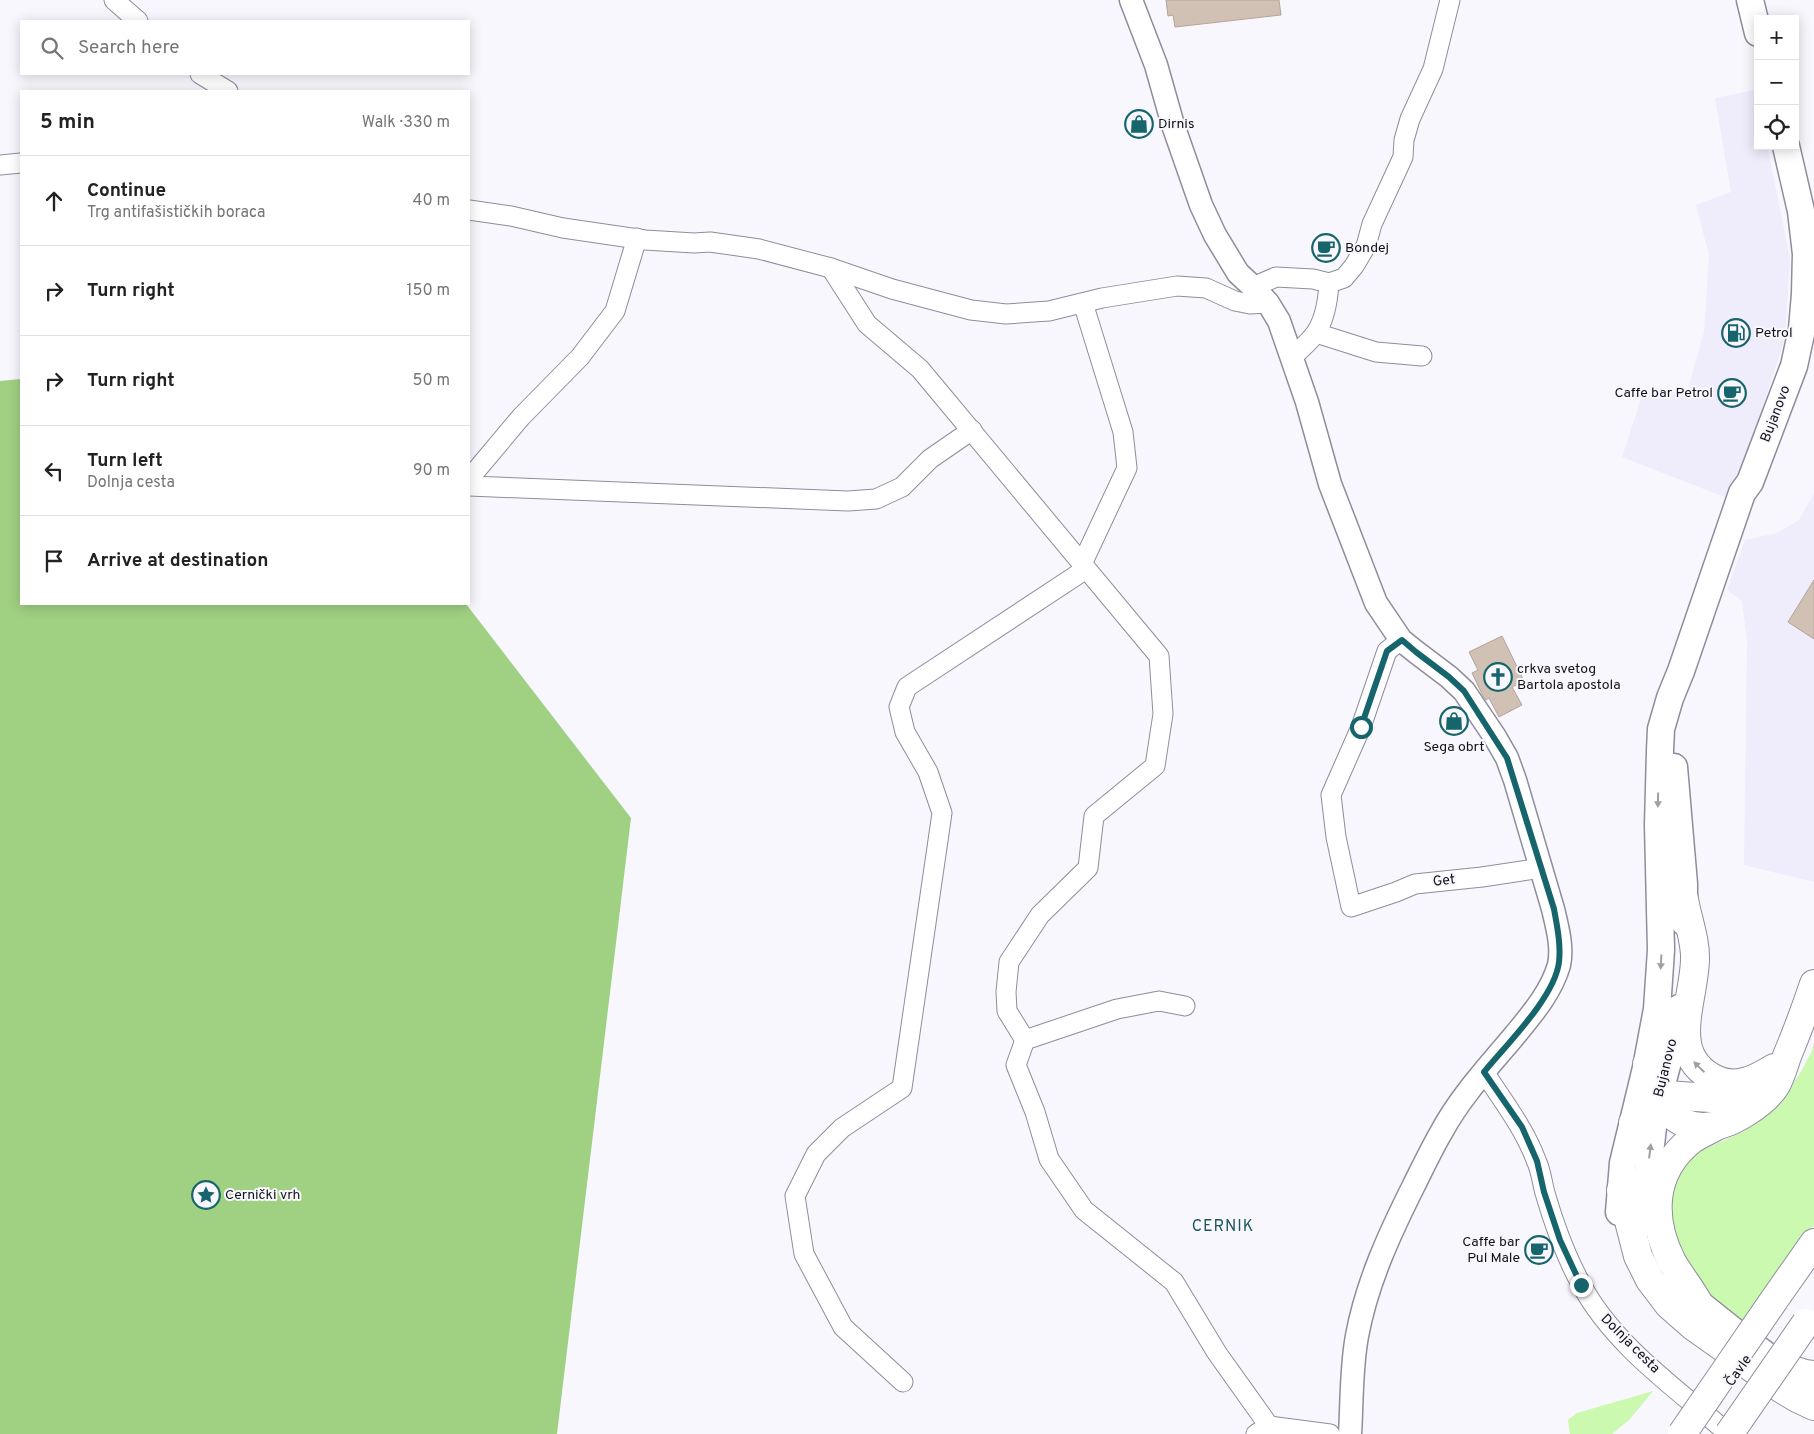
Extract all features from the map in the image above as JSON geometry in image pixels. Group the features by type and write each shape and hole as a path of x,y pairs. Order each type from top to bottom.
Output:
{"highway":[{"path":"1684,899 1695,960 1685,1033 1690,1056 1703,1072 1712,1078 1731,1084 1751,1081 1774,1068"},
{"path":"1699,1304 1674,1264 1658,1225 1657,1202 1662,1180 1673,1161 1692,1140 1744,1114 1770,1092 1776,1084 1800,1026 1814,984"},
{"path":"1633,1123 1640,1114 1658,1099 1668,1094 1725,1099 1753,1091 1760,1086 1774,1068 1800,1026"},
{"path":"1647,1064 1650,1086 1671,1116 1682,1122 1702,1127 1718,1126"},
{"path":"1621,1190 1638,1256 1650,1280 1669,1305 1688,1322 1782,1389 1814,1406"},
{"path":"1779,1304 1814,1243"},
{"path":"1682,1434 1779,1304 1814,1266"},
{"name":"Čavle","path":"1694,1434 1779,1304"},
{"path":"1744,1434 1811,1323"},
{"name":"Čavle","path":"1729,1434 1811,1323"},
{"path":"1784,1367 1814,1375"}],"main road":[{"path":"1750,0 1754,16"},
{"name":"Bujanovo","path":"1787,150 1801,211 1806,254 1806,294 1802,329 1794,366 1750,482 1742,492 1670,698 1661,736 1658,824 1661,957 1657,1009 1647,1064 1623,1163 1620,1227 1625,1248 1645,1290 1665,1313 1696,1339 1814,1420"},
{"name":"Bujanovo","path":"1681,671 1674,730 1674,769 1684,884 1684,958 1674,1043 1658,1099 1647,1180 1646,1218 1654,1250 1669,1276 1679,1287 1731,1330 1814,1390"}],"street":[{"path":"114,0 137,20"},
{"path":"1131,0 1156,65 1173,125 1201,205 1227,256 1238,273 1260,295 1279,321 1307,402 1330,484 1376,603 1402,640 1464,691 1507,758 1554,909 1559,933 1559,963 1552,984 1539,1005 1462,1100 1442,1130 1396,1222 1374,1274 1365,1300 1357,1337 1350,1434"},
{"path":"470,210 511,216 563,228 637,238 694,244 710,242 730,244 831,268 892,289 970,310 1006,314 1048,311 1131,293 1177,286 1206,288 1235,301 1250,304 1276,277 1313,279 1329,283 1344,278 1366,246 1372,224 1403,157 1404,140 1410,119 1433,69 1450,0"},
{"path":"202,75 226,90"},
{"path":"0,165 20,164"},
{"path":"470,478 521,417 580,357 615,311 637,238"},
{"path":"831,268 867,324 920,369 1159,656 1163,714 1156,766 1094,816 1088,868 1040,915 1009,962 1006,992 1007,1010 1026,1040"},
{"path":"1292,357 1316,333 1328,298 1329,283"},
{"path":"904,1382 842,1327 804,1254 795,1196 816,1154 842,1128 902,1088 942,814 928,772 905,732 899,708 907,687 1084,566 1127,468 1123,432 1082,303"},
{"path":"1316,333 1376,352 1422,356"},
{"path":"470,486 848,501 876,499 902,488 930,459 972,430"},
{"name":"Get","path":"1402,640 1387,651 1361,727 1331,795 1336,837 1351,907 1416,884 1541,868"},
{"path":"1185,1006 1159,1001 1117,1010 1026,1040 1016,1065 1035,1112 1049,1158 1084,1210 1174,1282 1262,1430 1330,1434"},
{"name":"Dolnja cesta","path":"1484,1072 1522,1127 1537,1161 1544,1192 1560,1240 1581,1285 1603,1320 1637,1355 1729,1434"}],"shaded area":[{"path":"1754,90 1754,150 1768,150 1790,258 1785,338 1757,424 1727,498 1622,457 1644,390 1687,392 1704,332 1709,255 1696,205 1731,192 1715,98"},
{"path":"1814,493 1814,882 1744,865 1747,640 1742,601 1727,590 1745,540 1777,533 1799,520"}],"green space":[{"path":"20,379 20,605 467,605 631,818 557,1434 0,1434 0,381"},
{"path":"1814,1043 1814,1225 1744,1327 1699,1285 1672,1237 1669,1191 1673,1178 1692,1156 1743,1132 1761,1120 1784,1096 1799,1075 1811,1053"},
{"path":"1653,1391 1630,1419 1612,1434 1570,1434 1568,1420 1577,1413"}],"building":[{"path":"1166,0 1279,0 1281,15 1175,27 1173,15 1168,16"},
{"path":"1814,580 1814,639 1788,622"},
{"name":"crkva svetog Bartola apostola","path":"1502,636 1524,681 1512,687 1522,705 1499,717 1489,698 1486,700 1482,694 1472,673 1478,670 1469,652"}],"place":[{"name":"Dirnis","path":"1139,124"},
{"name":"Bondej","path":"1326,248"},
{"name":"Petrol","path":"1736,333"},
{"name":"Caffe bar Petrol","path":"1732,393"},
{"name":"crkva svetog Bartola apostola","path":"1498,677"},
{"name":"Sega obrt","path":"1454,721"},
{"name":"Cernički vrh","path":"206,1195"},
{"name":"Caffe bar Pul Male","path":"1539,1250"}],"district":[{"name":"CERNIK","path":"1223,1227"}],"route":[{"path":"1361,727 1387,651 1402,640 1464,691 1507,758 1554,909 1559,933 1559,963 1552,984 1539,1005 1484,1072 1522,1127 1537,1161 1544,1192 1560,1240 1581,1285"}]}
